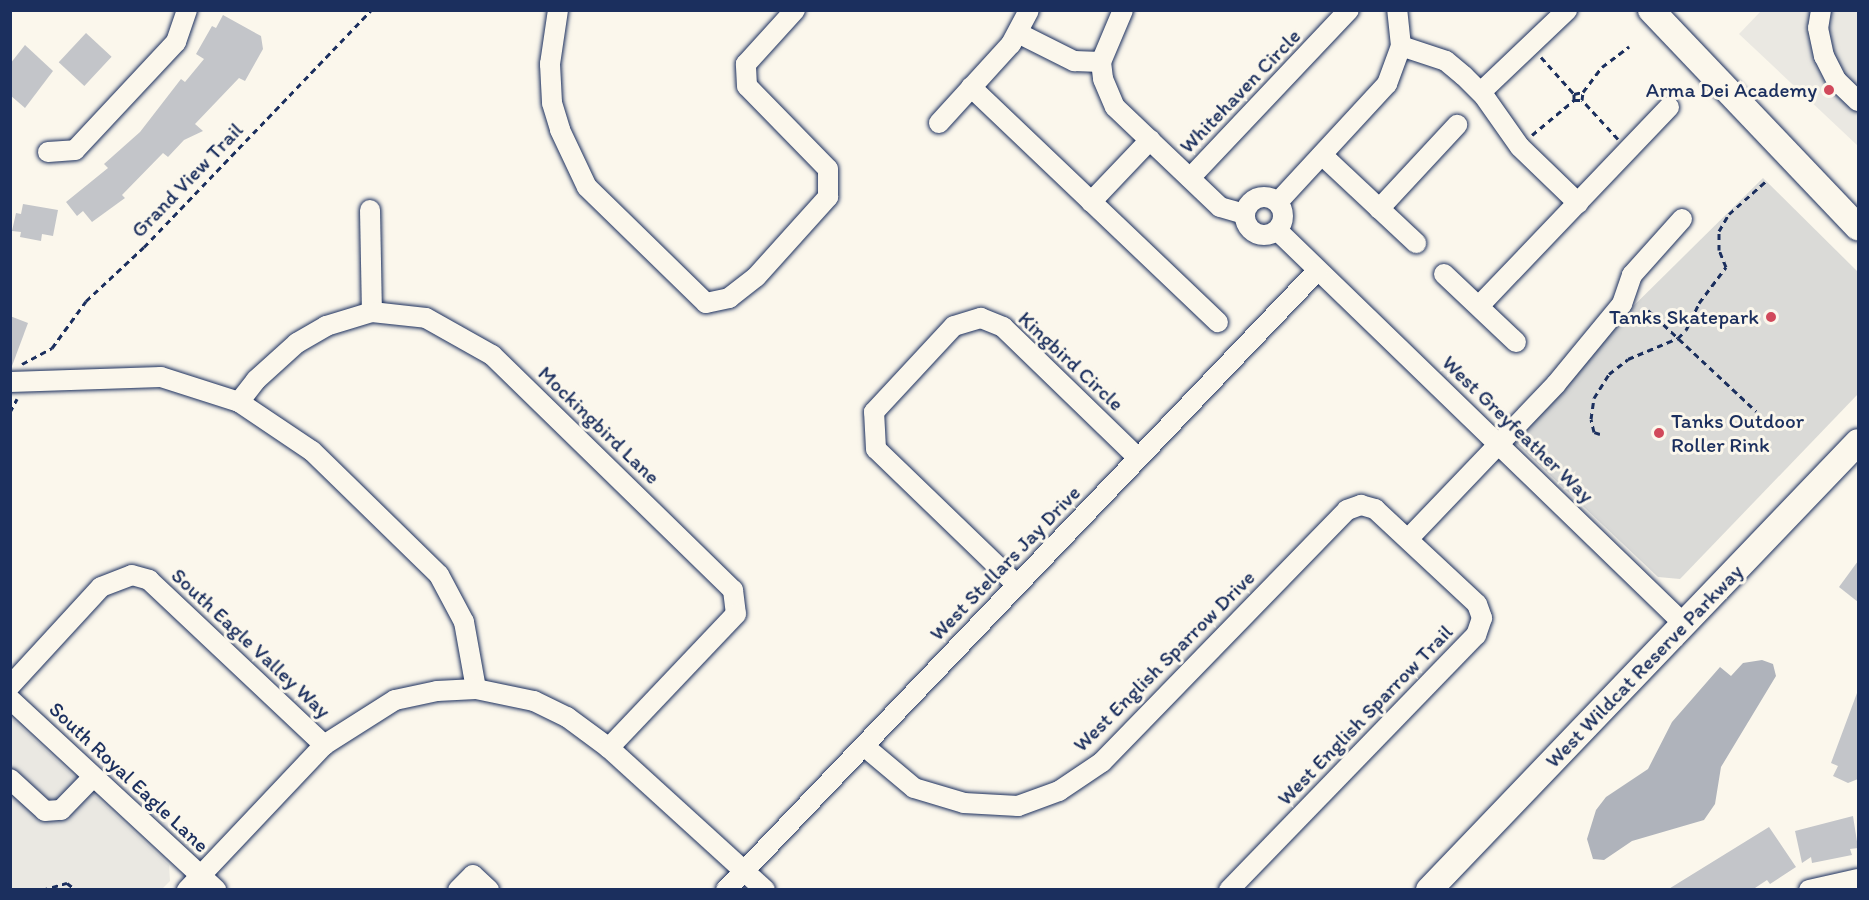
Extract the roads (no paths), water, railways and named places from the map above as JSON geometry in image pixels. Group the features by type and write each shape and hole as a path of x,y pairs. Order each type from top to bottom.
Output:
{"main road":[{"path":"1651,10 1858,227"},
{"name":"West Wildcat Reserve Parkway","path":"1429,890 1858,442"}],"street":[{"path":"48,152 75,150 176,42 187,10"},
{"path":"558,10 550,64 552,103 560,130 586,187 706,303 729,298 756,277 828,197 828,169 747,86 746,64 795,10"},
{"path":"939,123 1018,33 1029,10"},
{"path":"1018,33 1074,62 1101,62 1123,10"},
{"name":"Whitehaven Circle","path":"1190,178 1350,10"},
{"path":"1278,202 1387,84 1401,46 1397,10"},
{"path":"1480,92 1567,10"},
{"path":"1821,10 1818,28 1824,56 1837,81 1858,101"},
{"path":"1401,46 1446,61 1480,92 1520,147 1578,203"},
{"name":"Whitehaven Circle","path":"1101,62 1103,79 1115,107 1220,207 1245,214"},
{"path":"971,87 1218,322"},
{"path":"1479,306 1669,107"},
{"path":"1379,208 1457,125"},
{"name":"Whitehaven Circle","path":"1091,202 1150,140"},
{"path":"1322,155 1416,243"},
{"path":"1264,196 1278,202 1284,214 1278,231 1258,235 1246,224 1245,214 1254,199 1264,196"},
{"path":"370,210 372,312"},
{"path":"1409,538 1556,384 1622,304 1632,275 1682,219"},
{"path":"1278,231 1318,270"},
{"name":"West Greyfeather Way","path":"1318,270 1684,624"},
{"name":"West Stellars Jay Drive","path":"726,890 1318,270"},
{"path":"1444,274 1516,342"},
{"name":"Mockingbird Lane","path":"239,402 256,380 297,343 326,326 372,312 426,318 492,355 733,590 736,614 609,748"},
{"name":"Kingbird Circle","path":"1017,585 876,448 874,412 954,326 981,318 1003,327 1138,458"},
{"path":"14,390 161,377 239,402 312,450 439,575 464,622 476,688"},
{"name":"West English Sparrow Drive","path":"864,746 914,788 964,803 1018,806 1059,791 1102,762 1347,510 1361,505 1375,508 1409,538"},
{"name":"West English Sparrow Trail","path":"1229,890 1476,635 1482,618 1477,604 1409,538"},
{"name":"South Eagle Valley Way","path":"10,686 101,587 132,575 149,580 324,745"},
{"path":"186,890 324,745 395,700 437,691 476,688 534,701 567,717 609,748 742,873 765,890"},
{"name":"South Royal Eagle Lane","path":"10,699 216,890"},
{"path":"10,779 45,811 62,810 93,777"},
{"path":"458,890 473,875 489,890"},
{"path":"1809,890 1858,879"}],"place":[{"name":"Arma Dei Academy","path":"1829,90"},
{"name":"Tanks Skatepark","path":"1771,317"},
{"name":"Tanks Outdoor Roller Rink","path":"1659,433"}]}
